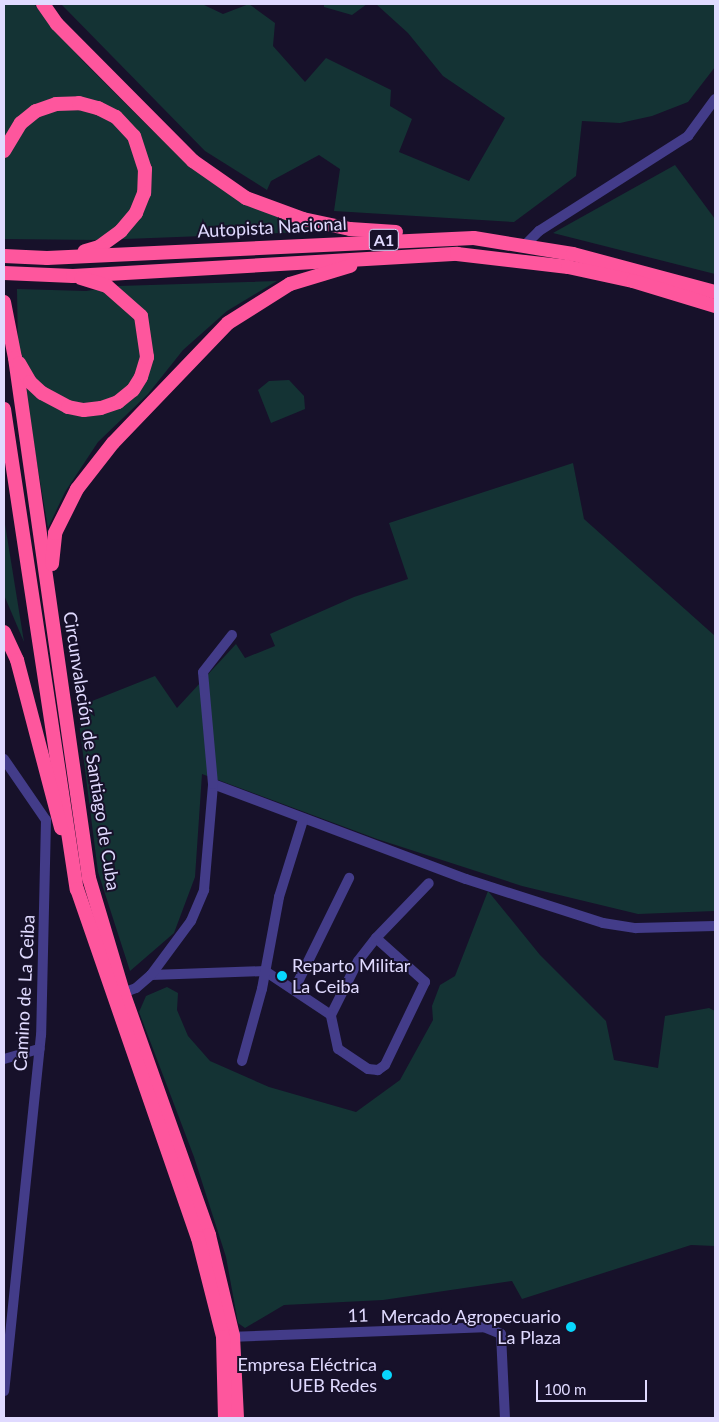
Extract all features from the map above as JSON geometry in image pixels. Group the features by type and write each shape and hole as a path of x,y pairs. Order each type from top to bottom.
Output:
{"highway":[{"path":"43,4 57,24 193,161 246,198 303,219 350,229 474,238"},
{"path":"4,151 21,123 36,111 56,104 79,103 98,108 116,118 134,136 141,151 145,169 144,193 136,213 121,231 99,246 47,258"},
{"name":"Autopista Nacional","path":"4,256 47,258 474,238 525,245 607,262 715,292"},
{"name":"A1","path":"4,273 73,276 457,254 568,267 633,281 715,306"},
{"path":"58,657 51,553 55,533 77,489 113,443 228,323 290,284 376,259"},
{"path":"15,358 30,382 68,407 84,410 101,408 118,402 133,390 141,377 147,357 141,316 126,300 107,286 73,276"},
{"name":"Circunvalación de Santiago de Cuba","path":"4,306 15,358 89,878 118,994"},
{"name":"Circunvalación de Santiago de Cuba","path":"4,410 77,889 209,1235 228,1337"},
{"path":"4,632 17,660 77,889"},
{"path":"226,1418 228,1337"},
{"path":"228,1337 236,1418"}],"street":[{"path":"525,245 539,231 688,136 715,99"},
{"path":"118,994 136,988 151,975 191,921 204,890 212,784 203,672 232,635"},
{"name":"Camino de La Ceiba","path":"4,759 37,804 46,820 40,1050 4,1390"},
{"path":"212,784 303,820 501,891 603,923 636,928 715,926"},
{"path":"37,804 58,818"},
{"path":"242,1061 265,971 280,897 303,820"},
{"path":"294,990 349,878"},
{"path":"376,938 425,982 385,1065 378,1070 368,1069 338,1049 331,1015 346,979 376,938 429,883"},
{"path":"151,975 265,971 331,1015"},
{"path":"4,1059 40,1050"},
{"name":"11","path":"228,1337 484,1327 501,1334 505,1418"}],"green space":[{"path":"4,4 34,4 82,60 151,129 192,167 245,205 333,231 99,240 4,239"},
{"path":"61,4 202,4 223,14 249,4 275,23 273,46 305,82 326,58 391,90 390,106 412,119 399,152 469,181 505,118 443,76 408,33 376,4 715,4 715,67 688,102 652,116 620,123 582,121 576,176 514,222 334,211 340,169 319,155 271,181 267,190 205,151"},
{"path":"324,4 367,4 352,15 324,7"},
{"path":"675,165 715,219 715,274 553,233"},
{"path":"277,281 227,311 183,350 148,394 98,442 65,492 48,528 18,352 17,289 86,291 118,286"},
{"path":"289,380 304,396 305,409 271,423 258,390 269,381"},
{"path":"573,463 584,519 715,636 715,911 638,914 522,886 377,839 202,774 195,877 174,933 130,971 98,872 77,707 155,676 177,708 236,644 245,658 275,646 270,634 354,597 408,579 389,523"},
{"path":"4,518 24,642 4,595"},
{"path":"488,891 540,955 606,1021 614,1060 658,1068 665,1016 709,1008 715,1011 715,1246 691,1245 522,1299 512,1281 383,1300 284,1305 245,1328 238,1323 226,1257 194,1157 139,1012 146,996 167,987 178,993 177,1010 188,1036 210,1061 269,1087 356,1112 400,1080 433,1020 432,1006 440,985 455,976"}],"place":[{"name":"Reparto Militar La Ceiba","path":"282,976"},
{"name":"Mercado Agropecuario La Plaza","path":"571,1327"},
{"name":"Empresa Eléctrica UEB Redes","path":"387,1375"}]}
